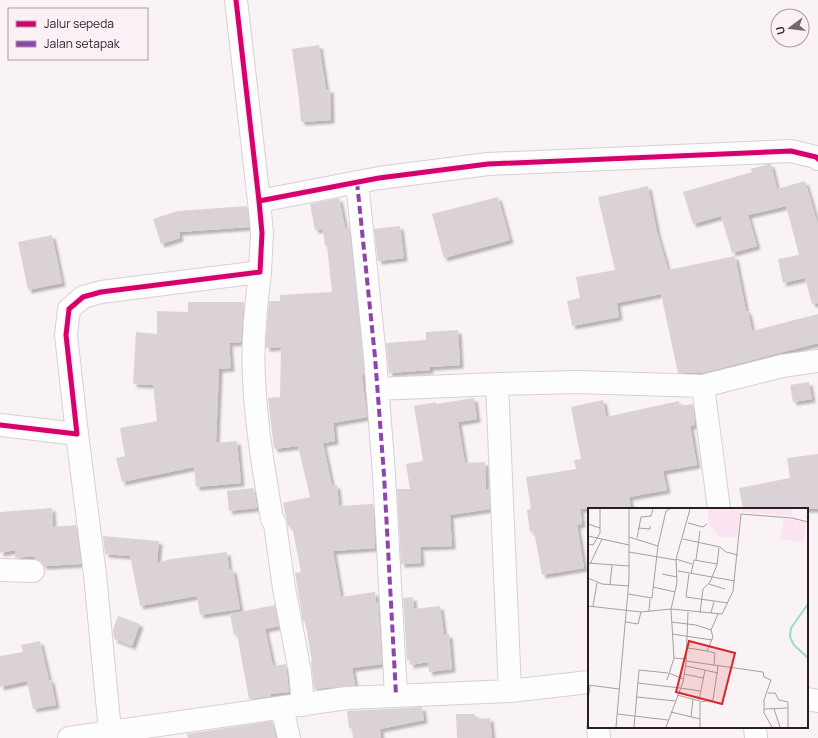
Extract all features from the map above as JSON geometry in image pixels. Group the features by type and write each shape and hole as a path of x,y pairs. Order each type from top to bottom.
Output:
{"street":[{"path":"236,0 262,233 260,272 254,330 254,377 260,449 272,519 275,524 284,588 300,672 293,706 289,738"},
{"path":"259,201 357,182 488,164 792,151 818,159"},
{"path":"357,182 377,389 396,695"},
{"path":"110,732 95,575 66,335 69,309 83,297 101,292 260,272"},
{"path":"377,389 578,382 703,386 782,366 818,360"},
{"path":"497,384 510,691"},
{"path":"703,386 719,508"},
{"path":"0,425 77,434"},
{"path":"0,570 33,571"},
{"path":"69,738 347,698 510,691 588,682"},
{"path":"808,699 818,701"},
{"path":"755,728 756,738"}],"building":[{"path":"319,45 326,89 330,89 331,120 301,122 292,49"},
{"path":"771,164 777,189 805,181 818,225 818,303 812,304 805,278 783,283 778,259 799,255 786,206 748,215 757,246 732,253 721,216 693,224 683,192 752,172 751,169"},
{"path":"648,186 657,232 668,270 735,256 746,311 748,311 752,331 818,314 818,343 702,373 678,373 661,294 617,303 619,317 572,326 567,301 580,298 576,277 615,270 598,197"},
{"path":"498,197 510,240 444,258 432,214"},
{"path":"339,198 345,227 349,227 363,358 364,375 362,375 367,417 333,423 335,441 323,443 332,486 337,485 339,506 373,504 375,548 333,551 341,597 375,592 376,602 378,602 382,664 352,668 355,685 314,689 312,661 305,621 303,622 295,573 301,572 292,526 288,526 283,503 310,497 298,446 274,449 268,398 280,397 281,347 266,348 266,338 269,301 280,301 280,295 332,292 327,246 325,246 323,229 315,230 310,204"},
{"path":"247,206 249,227 179,232 180,238 161,244 153,219 178,211"},
{"path":"400,226 404,258 378,261 374,229"},
{"path":"52,235 62,283 28,290 18,242"},
{"path":"188,302 244,302 241,342 229,343 231,368 219,369 216,443 237,441 241,483 196,487 194,467 122,482 116,458 125,456 120,428 157,421 153,385 133,384 136,332 157,334 157,311 188,312"},
{"path":"458,330 460,365 430,367 430,370 389,373 386,343 426,340 426,332"},
{"path":"809,382 812,399 793,402 790,385"},
{"path":"474,398 477,419 458,422 465,463 485,462 486,489 489,489 490,509 450,515 452,546 420,547 421,563 401,564 397,489 410,489 406,464 423,461 414,406"},
{"path":"603,400 606,417 679,401 680,406 693,404 695,425 690,426 697,465 663,471 667,490 629,497 631,506 620,508 580,509 582,524 577,525 584,568 542,575 534,531 530,532 527,510 531,509 526,477 576,469 574,460 581,459 571,407"},
{"path":"818,454 818,509 743,508 739,488 790,478 787,458"},
{"path":"254,488 257,508 229,511 227,491"},
{"path":"52,508 53,527 76,525 81,564 44,566 36,559 35,556 15,558 15,550 0,553 0,512"},
{"path":"103,536 159,541 157,563 171,559 227,552 229,570 233,569 240,609 200,615 197,596 140,606 130,556 105,554"},
{"path":"413,597 414,609 440,606 444,635 449,634 452,669 429,672 428,662 410,665 410,660 407,660 403,598"},
{"path":"275,605 279,626 265,629 273,666 286,664 289,692 270,694 271,696 249,699 237,634 234,635 230,614"},
{"path":"118,616 140,624 132,646 114,639 113,630"},
{"path":"40,641 49,680 51,680 56,705 33,709 27,681 0,687 0,656 23,652 21,645"},
{"path":"422,707 424,720 380,729 381,738 353,738 352,728 349,729 347,711"},
{"path":"456,714 475,714 475,719 490,718 492,738 457,738"},
{"path":"272,721 276,738 188,738 187,734"}],"marked path":[{"path":"357,182 375,357 384,475 396,695"}],"cycle path":[{"path":"0,425 77,434 66,335 69,309 83,297 101,292 260,272 262,233 236,0"},
{"path":"259,201 379,178 488,164 791,151 816,157 818,159"}]}
